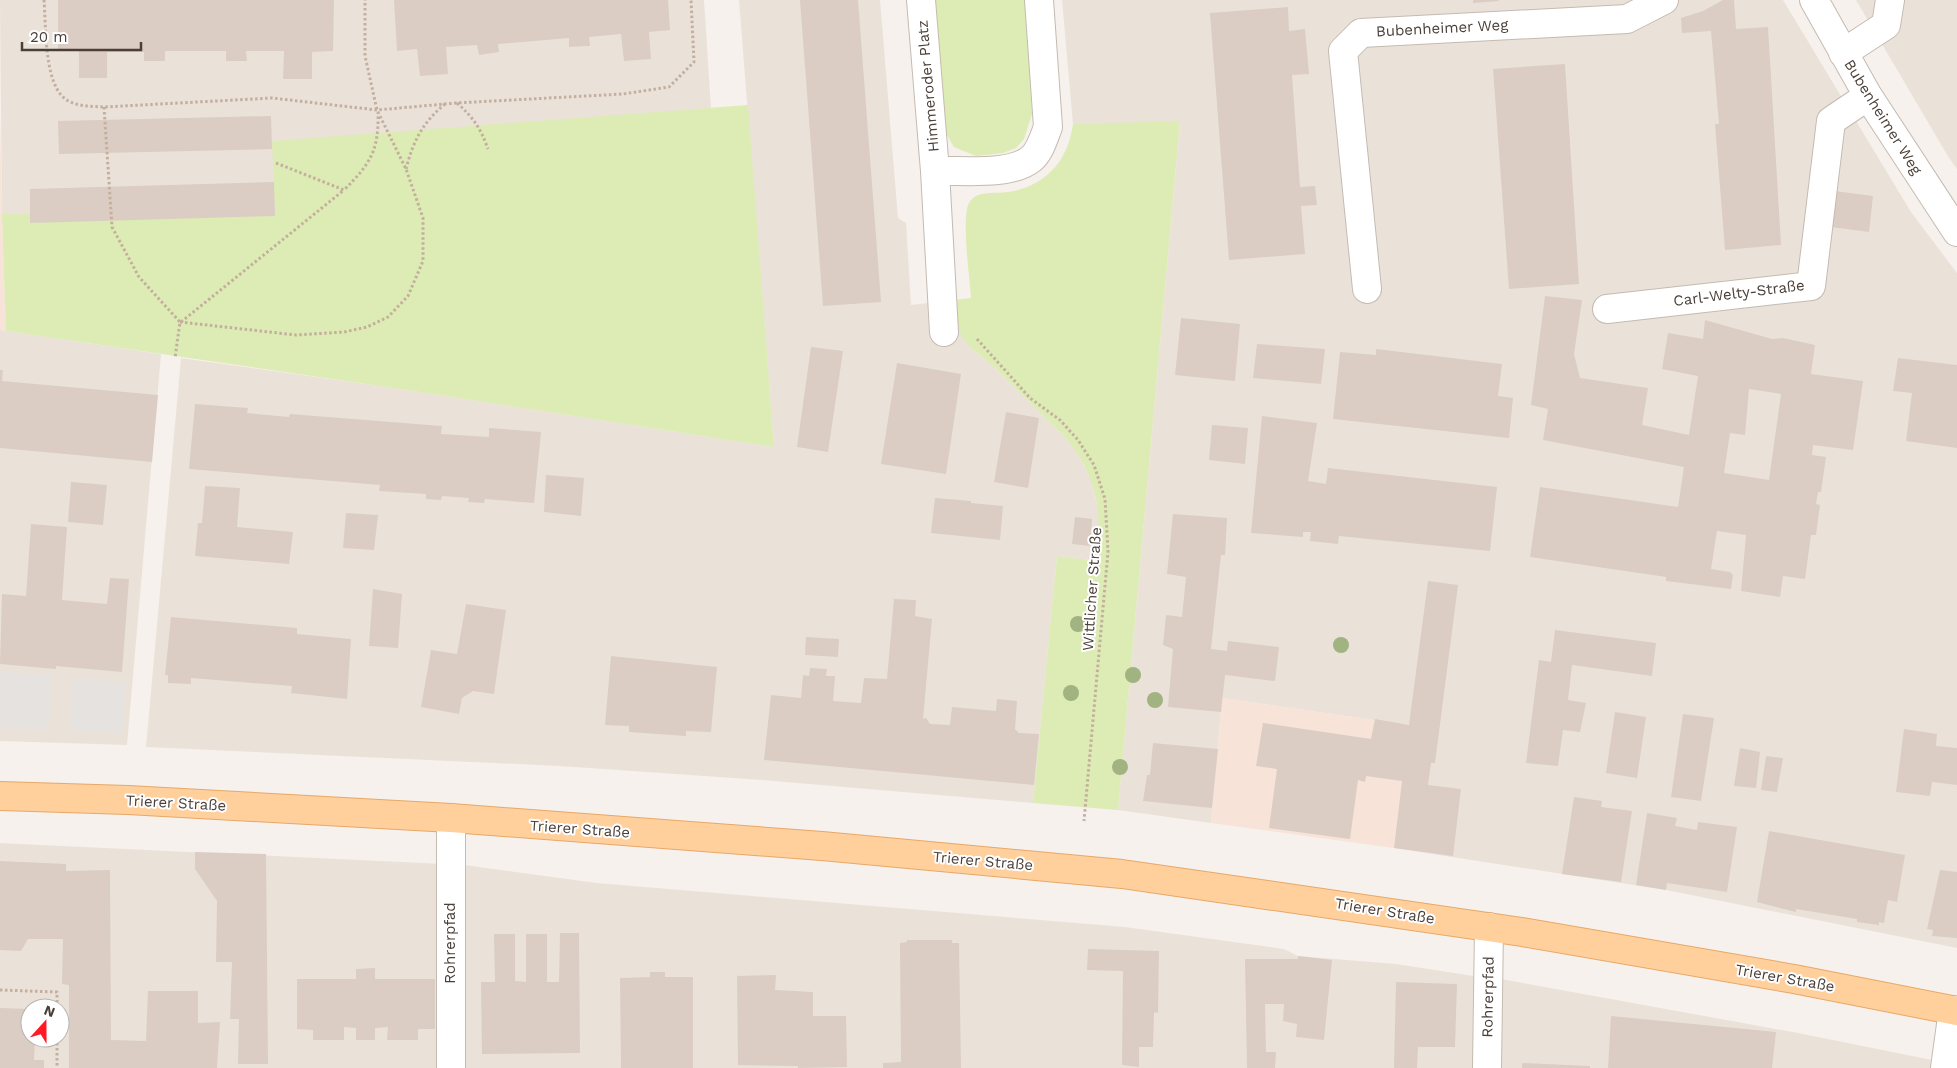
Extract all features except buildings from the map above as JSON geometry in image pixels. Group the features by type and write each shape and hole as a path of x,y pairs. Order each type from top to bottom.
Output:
{"main road":[{"name":"Trierer Straße","path":"0,796 128,800 451,818 822,846 1112,873 1206,884 1489,927 1785,977 1955,1011"}],"street":[{"name":"Himmeroder Platz","path":"922,0 935,172 944,332"},
{"name":"Himmeroder Platz","path":"935,172 1014,168 1032,158 1040,146 1048,127 1038,0"},
{"name":"Bubenheimer Weg","path":"1367,289 1343,51 1361,33 1607,10 1626,19 1664,0"},
{"name":"Bubenheimer Weg","path":"1814,0 1868,96 1957,232"},
{"path":"1843,53 1886,25 1890,0"},
{"name":"Carl-Welty-Straße","path":"1607,309 1811,286 1831,121 1868,96"},
{"name":"Rohrerpfad","path":"451,818 451,1068"},
{"name":"Rohrerpfad","path":"1487,1068 1489,927"},
{"path":"1945,1068 1955,1011"}],"path":[{"path":"44,0 51,75 63,96 78,105 104,107 272,98 377,110 456,103 623,94 669,86 694,62 692,0"},
{"path":"175,358 180,322 344,190 363,172 373,156 379,136 377,110 365,56 365,0"},
{"path":"456,103 473,118 482,132 488,149"},
{"path":"406,168 412,147 422,127 431,116 446,104"},
{"path":"104,107 112,228 139,277 180,322 296,335 344,332 367,328 388,317 408,296 423,261 423,218 406,168 377,110"},
{"path":"276,164 344,190"},
{"name":"Wittlicher Straße","path":"972,333 1030,398 1060,420 1078,440 1097,473 1106,499 1108,552 1084,821"},
{"path":"0,990 57,992 57,998"},
{"path":"57,1048 57,1068"}],"shaded area":[{"path":"0,0 704,0 711,109 275,216 2,214"},
{"path":"739,0 880,0 898,218 906,223 911,305 954,300 971,348 994,367 1066,438 1076,451 1092,481 1100,519 1097,561 1057,556 1033,803 762,780 560,766 146,747 181,358 387,387 774,447"},
{"path":"1062,0 1783,0 1911,212 1957,273 1957,948 1666,890 1394,848 1409,725 1222,698 1211,823 1118,810 1180,122 1073,124"},
{"path":"1856,0 1957,0 1957,169 1949,158"},
{"path":"0,119 2,214 6,331 0,330"},
{"path":"0,330 161,354 127,745 0,741"},
{"path":"0,672 52,675 48,730 0,727"},
{"path":"73,679 126,682 122,733 69,730"},
{"path":"1222,698 1409,725 1394,848 1211,823"},
{"path":"0,843 464,865 597,883 1125,927 1284,949 1298,956 1396,964 1480,977 1478,1068 0,1068"},
{"path":"1501,979 1798,1033 1957,1065 1957,1068 1499,1068"}],"green space":[{"path":"932,0 1026,0 1032,114 1024,139 1016,148 1003,153 976,156 954,147 941,125"},
{"path":"748,105 774,447 387,387 6,331 2,214 275,216 272,141"},
{"path":"1180,121 1118,810 1033,803 1057,556 1097,561 1098,510 1091,482 1085,468 1066,438 994,367 971,348 961,336 954,300 971,298 966,235 967,211 969,203 976,196 1021,189 1044,178 1053,170 1066,149 1073,124"}]}
